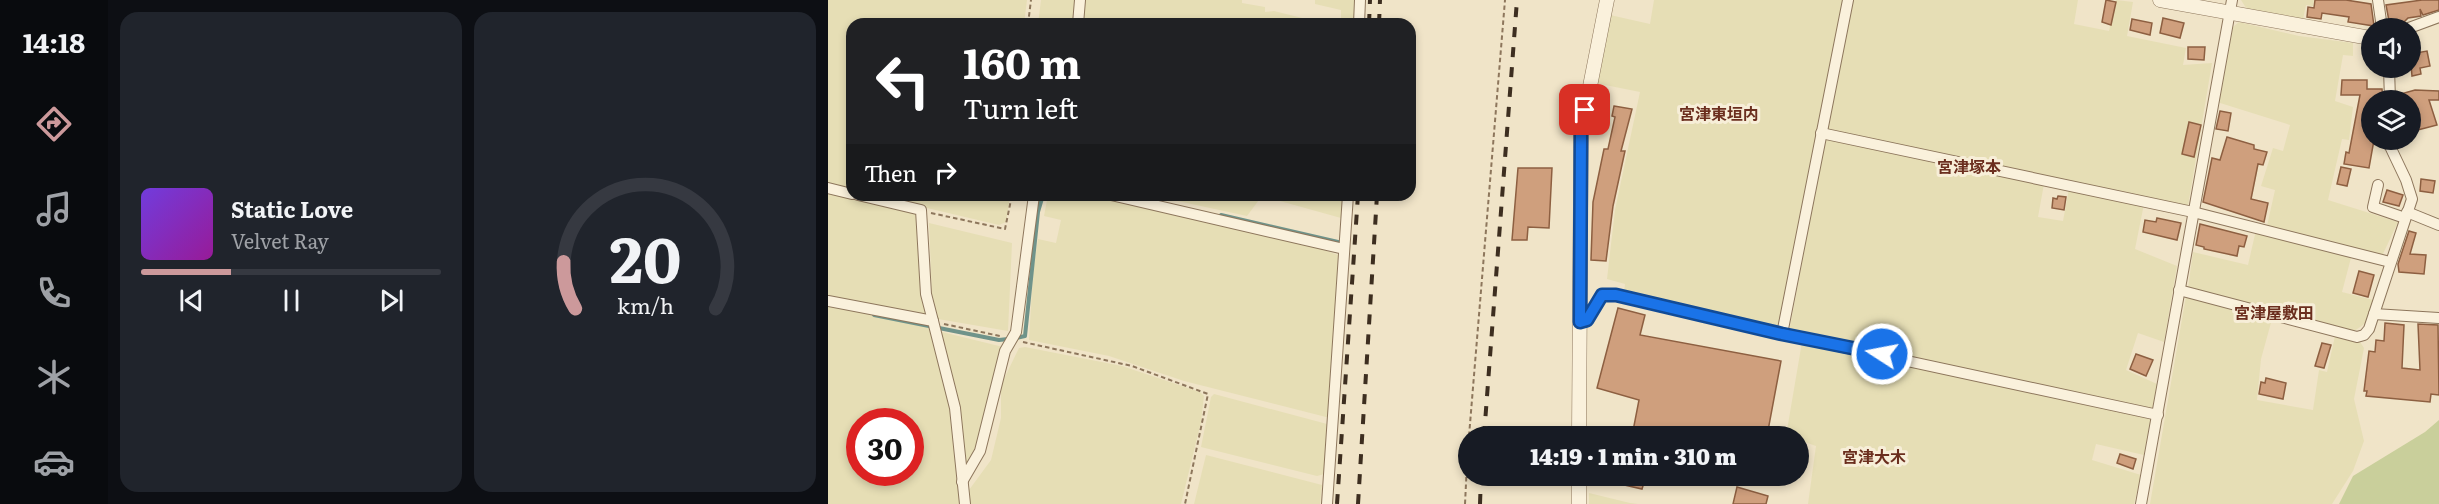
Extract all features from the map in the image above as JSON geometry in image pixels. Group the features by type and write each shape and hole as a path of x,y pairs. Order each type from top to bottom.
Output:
{"street":[{"path":"1078,18 1080,0"},
{"path":"1359,18 1360,0"},
{"path":"1580,426 1581,132 1607,0"},
{"path":"1782,334 1848,0"},
{"path":"2160,0 2231,7 2361,36"},
{"path":"2378,0 2381,18"},
{"path":"2141,504 2231,7"},
{"path":"2421,24 2439,17"},
{"path":"1821,133 2193,212 2390,262"},
{"path":"2179,290 2357,337 2364,335 2374,314 2412,199 2392,150"},
{"path":"2378,184 2373,207 2439,225"},
{"path":"828,188 846,192"},
{"path":"883,201 921,210 926,294 955,408 965,504"},
{"path":"962,482 980,451 1005,351 1014,339 1034,201"},
{"path":"1137,201 1344,249"},
{"path":"1327,504 1348,201"},
{"path":"1580,322 1587,320 1600,298 1606,294 2158,415"},
{"path":"828,301 933,321"},
{"path":"2374,314 2439,318"},
{"path":"1579,486 1579,504"}],"path":[{"path":"1029,18 1031,0"},
{"path":"1470,426 1505,0"},
{"path":"921,210 1005,229 1011,201"},
{"path":"933,321 1132,366 1208,394 1185,504"},
{"path":"1465,504 1466,486"}],"shaded area":[{"path":"828,0 1027,0 1025,18 846,18 846,189 828,185"},
{"path":"1041,0 1076,0 1074,18 1039,18"},
{"path":"1085,0 1242,0 1242,3 1265,7 1265,12 1274,11 1302,18 1084,18"},
{"path":"1315,0 1356,0 1355,18 1341,18 1341,10 1315,4"},
{"path":"1654,0 1845,0 1778,329 1624,292 1625,284 1607,279 1615,210 1640,92 1595,83 1610,15 1650,24"},
{"path":"1852,0 2078,0 2074,24 2109,31 2116,0 2133,2 2127,36 2186,48 2183,65 2212,63 2188,206 1827,131"},
{"path":"2241,0 2314,0 2313,6 2306,5 2302,24 2248,11"},
{"path":"2239,22 2299,36 2353,43 2353,56 2343,55 2335,101 2353,107 2349,140 2342,139 2328,200 2398,222 2382,256 2267,226 2275,190 2261,186 2273,148 2283,151 2290,125 2217,102 2233,27"},
{"path":"1825,139 2044,184 2038,217 2063,221 2069,189 2144,204 2135,249 2177,266 2164,342 2138,333 2126,370 2157,384 2152,411 1789,332"},
{"path":"828,192 846,196 846,201 866,201 916,213 920,234 926,317 828,297"},
{"path":"897,201 1009,201 1006,222 999,225"},
{"path":"1047,201 1117,201 1307,244 1338,255 1330,418 1184,381 1109,356 1029,340 1033,272 1038,239 1056,243 1061,220 1044,216"},
{"path":"1178,201 1258,201 1247,216"},
{"path":"1280,201 1342,201 1341,218"},
{"path":"929,223 1012,243 1008,331 938,319 932,295"},
{"path":"2256,230 2352,254 2342,292 2373,300 2367,322 2353,332 2188,288 2193,252 2248,265"},
{"path":"2186,296 2272,319 2261,359 2257,400 2313,410 2319,370 2327,372 2335,336 2360,342 2364,348 2354,399 2364,441 2353,471 2332,504 2150,504"},
{"path":"828,304 929,325 951,413 963,504 828,504"},
{"path":"938,331 1003,347 978,446 967,466 964,464"},
{"path":"1802,342 2151,419 2144,455 2096,444 2092,460 2141,475 2134,504 1808,504 1816,446 1809,444 1809,426 1788,426"},
{"path":"1025,347 1122,366 1200,392 1204,396 1201,422 1181,504 970,504 969,490 991,460 1001,418 1001,385 1019,348"},
{"path":"1214,394 1327,424 1324,474 1317,476 1201,447 1211,397"},
{"path":"1206,455 1322,485 1320,504 1194,504"},
{"path":"1589,493 1630,503 1638,504 1589,504"}],"green space":[{"path":"2439,420 2439,504 2339,504 2353,476 2425,432"}],"building":[{"path":"2106,0 2116,2 2111,25 2102,22"},
{"path":"2315,0 2346,0 2371,4 2373,18 2361,18 2361,24 2348,22 2349,17 2322,13 2321,19 2307,17 2308,7 2314,8"},
{"path":"2439,0 2439,10 2423,15 2420,9 2421,16 2388,18 2386,5"},
{"path":"2163,18 2184,23 2180,38 2160,33"},
{"path":"2132,19 2152,23 2150,35 2130,30"},
{"path":"2188,47 2205,47 2204,60 2188,59"},
{"path":"2427,51 2430,66 2421,68 2421,52"},
{"path":"2342,80 2367,80 2367,89 2382,89 2361,90 2361,150 2372,150 2369,168 2344,164 2346,152 2349,153 2360,95 2341,95"},
{"path":"2421,90 2439,91 2439,100 2429,100 2437,125 2421,129"},
{"path":"1614,106 1632,109 1621,151 1625,151 1613,206 1606,261 1591,260 1593,202 1604,149 1608,149 1615,117 1612,116"},
{"path":"2220,111 2231,113 2228,131 2216,129"},
{"path":"2189,122 2201,125 2194,157 2182,154"},
{"path":"2227,137 2254,145 2254,149 2267,152 2263,165 2258,164 2251,199 2268,203 2264,222 2203,202 2212,158 2220,160"},
{"path":"2341,167 2351,169 2347,186 2337,184"},
{"path":"1518,168 1552,168 1549,228 1528,227 1527,240 1512,240"},
{"path":"2421,179 2435,181 2433,193 2420,191"},
{"path":"2387,190 2403,195 2399,206 2383,202"},
{"path":"2058,196 2066,197 2064,210 2052,208 2053,198 2057,199"},
{"path":"2157,218 2181,223 2177,240 2143,232 2145,220 2156,222"},
{"path":"2200,224 2247,236 2244,247 2239,246 2237,256 2196,245"},
{"path":"2409,231 2416,233 2410,254 2426,255 2424,274 2399,272 2398,264"},
{"path":"2359,271 2374,275 2368,297 2353,293"},
{"path":"1618,308 1645,315 1640,335 1781,361 1769,426 1634,426 1639,400 1597,388"},
{"path":"2385,323 2404,325 2402,368 2420,370 2418,324 2438,325 2439,395 2431,394 2430,402 2366,396 2367,391 2364,391 2369,351 2375,352 2376,340 2384,341"},
{"path":"2322,343 2331,345 2324,368 2315,366"},
{"path":"2136,354 2153,360 2146,376 2130,369"},
{"path":"2266,378 2286,383 2283,399 2259,394 2261,382 2265,383"},
{"path":"2120,454 2136,459 2133,469 2117,463"},
{"path":"1737,487 1768,496 1766,504 1733,504"}],"waterway":[{"path":"1016,338 1025,336 1038,212 1041,201"},
{"path":"1221,215 1338,242"},
{"path":"874,315 999,340 1008,339"}],"railway":[{"path":"1369,18 1370,0"},
{"path":"1379,18 1380,0"},
{"path":"1485,426 1517,0"},
{"path":"1337,504 1358,201"},
{"path":"1358,504 1377,201"},
{"path":"1480,504 1481,486"}],"district":[{"name":"宮津東垣内","path":"1719,114"},
{"name":"宮津塚本","path":"1969,167"},
{"name":"宮津屋敷田","path":"2274,313"},
{"name":"宮津大木","path":"1874,457"}],"route":[{"path":"1585,110 1581,132 1580,322 1587,320 1602,295 1616,295 1782,334 1882,354"}]}
